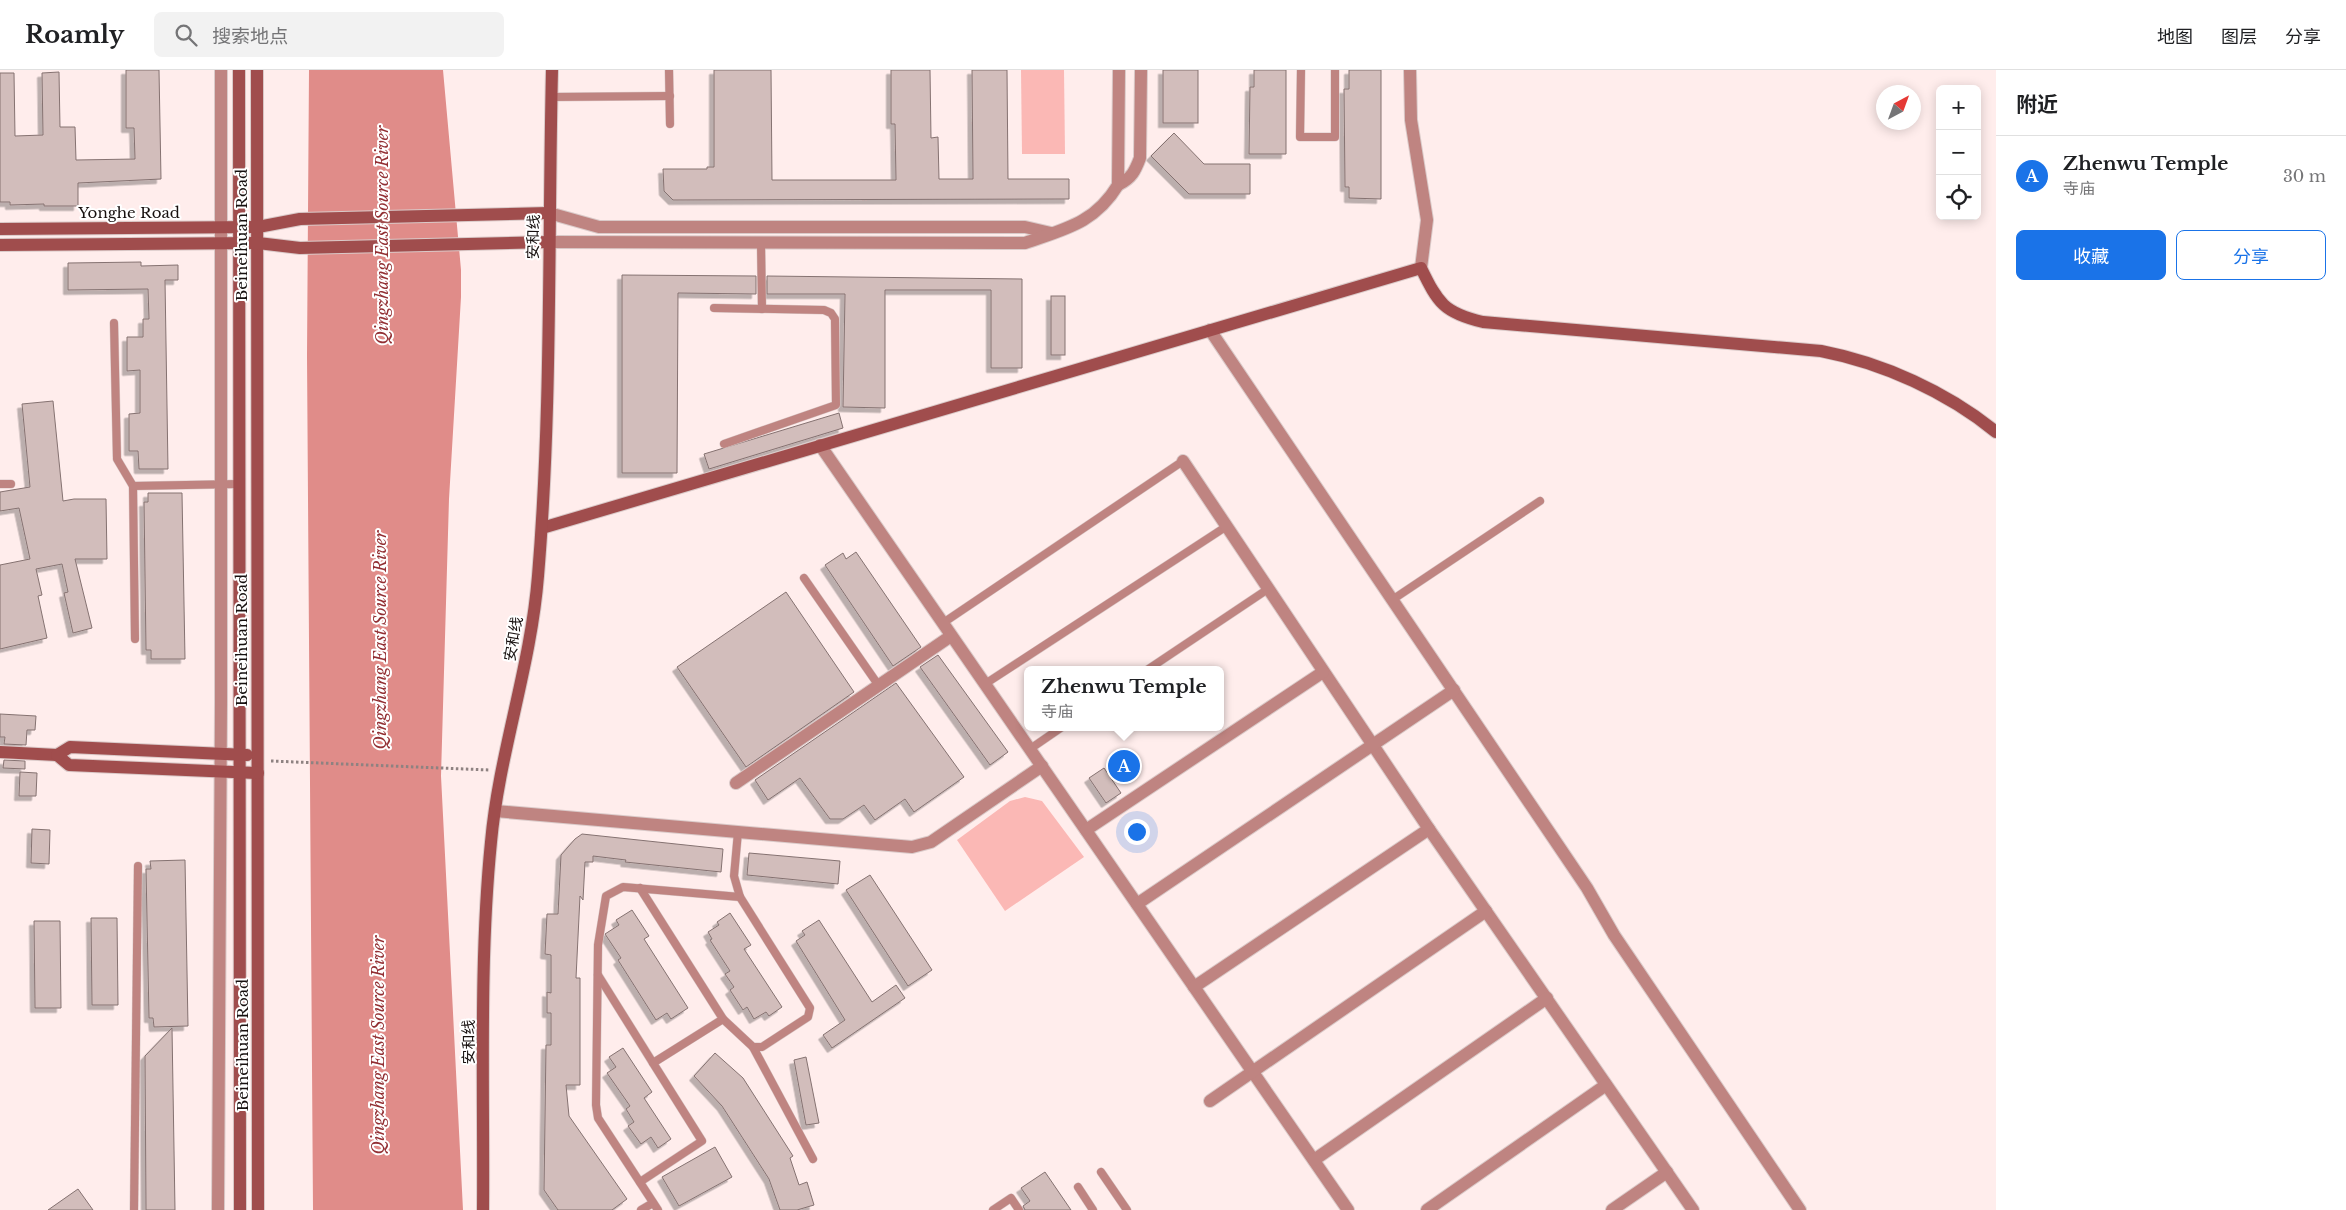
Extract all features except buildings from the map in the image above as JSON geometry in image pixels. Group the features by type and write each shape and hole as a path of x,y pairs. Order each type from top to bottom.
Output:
{"main road":[{"name":"Beineihuan Road","path":"239,70 240,1210"},
{"name":"Beineihuan Road","path":"257,70 258,1210"},
{"name":"安和线","path":"483,1210 488,885 495,811 532,628 542,528 552,70"},
{"name":"Yonghe Road","path":"0,229 239,228 258,227 300,219 549,214"},
{"path":"0,245 258,243 300,248 549,242"},
{"path":"542,528 1421,268 1439,302 1451,312 1463,318 1482,322 1821,351 1851,357 1899,374 1971,414 1996,432"},
{"path":"0,752 58,755 70,747 240,754 258,763"},
{"path":"58,755 69,765 221,772 240,772 258,763"}],"street":[{"path":"218,1210 221,772 221,70"},
{"path":"549,242 1025,243 1074,227 1109,201 1118,184 1119,70"},
{"path":"1118,184 1129,179 1136,170 1140,158 1141,70"},
{"path":"1410,70 1412,120 1427,220 1421,268"},
{"path":"549,214 599,228 1025,227 1051,234"},
{"path":"1210,330 1587,888 1614,936 1800,1210"},
{"path":"820,445 1348,1210"},
{"path":"1183,461 1429,829 1694,1210"},
{"path":"736,783 951,636"},
{"path":"1086,830 1323,672"},
{"path":"1137,904 1454,690"},
{"path":"495,811 912,847 931,842 1042,766"},
{"path":"1194,987 1429,829"},
{"path":"1210,1101 1486,911"},
{"path":"1314,1160 1547,998"},
{"path":"1427,1210 1606,1084"},
{"path":"1612,1210 1667,1172"}],"lane":[{"path":"669,70 670,124"},
{"path":"1301,70 1300,137 1335,137 1335,70"},
{"path":"551,97 670,96"},
{"path":"761,243 762,309"},
{"path":"714,308 824,310 831,313 835,319 836,405 724,444"},
{"path":"114,323 117,460 132,486 135,639"},
{"path":"942,623 1183,461"},
{"path":"0,484 11,484"},
{"path":"132,486 239,484"},
{"path":"1392,600 1540,502"},
{"path":"985,684 1227,526"},
{"path":"804,578 879,686"},
{"path":"1154,666 1268,589"},
{"path":"1030,749 1056,731"},
{"path":"738,832 734,876 740,897 810,1008 808,1017 762,1047 753,1047"},
{"path":"134,1210 138,866"},
{"path":"658,1210 598,1118 596,1105 598,945 606,896 623,887 740,897"},
{"path":"640,888 723,1019 753,1047 813,1159"},
{"path":"598,975 702,1141 640,1182"},
{"path":"653,1063 723,1019"},
{"path":"1100,1172 1127,1210"},
{"path":"1078,1187 1093,1210"},
{"path":"993,1210 1011,1198 1019,1210"},
{"path":"641,1210 653,1202"}],"path":[{"path":"258,763 291,762 503,771"}],"shaded area":[{"path":"1021,70 1064,70 1065,154 1022,154"},
{"path":"1025,797 1042,801 1084,857 1005,911 957,840 1010,801"}],"water":[{"name":"Qingzhang East Source River","path":"309,70 443,70 461,270 449,499 441,776 463,1210 313,1210 307,356"}],"place":[{"name":"Zhenwu Temple","path":"1124,766"}]}
